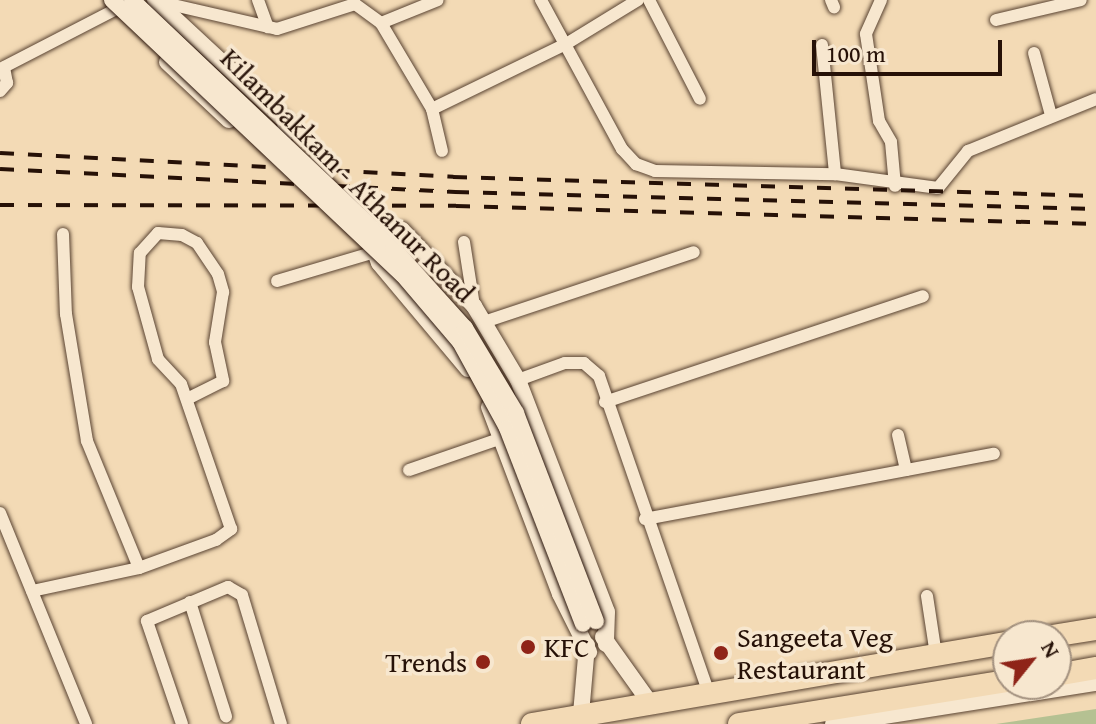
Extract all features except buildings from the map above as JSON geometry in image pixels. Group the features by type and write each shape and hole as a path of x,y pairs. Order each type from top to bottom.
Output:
{"highway":[{"path":"1072,633 1096,629"},
{"path":"532,724 992,646"},
{"path":"1072,672 1096,668"},
{"path":"739,724 992,684"}],"street":[{"name":"Kilambakkam - Athanur Road","path":"132,0 393,248 465,328 516,413 590,622 581,714"},
{"path":"109,3 253,141 280,141 286,133 278,112 156,0"},
{"path":"0,91 7,83 2,64 109,3 156,0 277,29 354,2 381,23 432,109 442,151"},
{"path":"258,0 268,27"},
{"path":"381,23 438,0"},
{"path":"541,0 622,149 646,169 835,174 895,186 945,185 957,160 968,151 1096,99"},
{"path":"432,109 566,44 638,0"},
{"path":"649,0 700,99"},
{"path":"881,0 866,34 879,121 891,142 895,186"},
{"path":"996,20 1081,0"},
{"name":"Kilambakkam - Athanur Road","path":"109,3 403,275 460,342 507,428 590,622 650,703"},
{"path":"822,45 835,174"},
{"path":"1034,53 1051,115"},
{"path":"277,281 375,252 393,231 402,230 474,306 518,380 607,612 606,644"},
{"path":"32,591 139,568 216,540 231,529 187,399 176,378 161,365 138,287 140,253 158,233 182,235 197,243 218,274 223,292 215,342 223,381 187,399"},
{"path":"63,234 66,314 87,441 139,568"},
{"path":"464,242 474,306"},
{"path":"375,252 454,348 502,438 560,594 589,652"},
{"path":"484,322 694,252"},
{"path":"605,402 923,296"},
{"path":"518,380 565,363 584,363 599,376 645,519 709,694"},
{"path":"898,435 906,470"},
{"path":"409,470 502,438"},
{"path":"645,519 994,454"},
{"path":"0,513 86,724"},
{"path":"182,724 147,621 228,587 242,595 281,724"},
{"path":"927,596 936,655"},
{"path":"190,602 226,716"},
{"path":"833,724 1096,683"}],"green space":[{"path":"1096,709 1096,724 996,724"}],"railway":[{"path":"0,153 453,177 1096,196"},
{"path":"0,169 455,192 1096,209"},
{"path":"0,205 456,206 1096,224"}],"place":[{"name":"KFC","path":"528,647"},
{"name":"Sangeeta Veg Restaurant","path":"721,653"},
{"name":"Trends","path":"483,662"}]}
